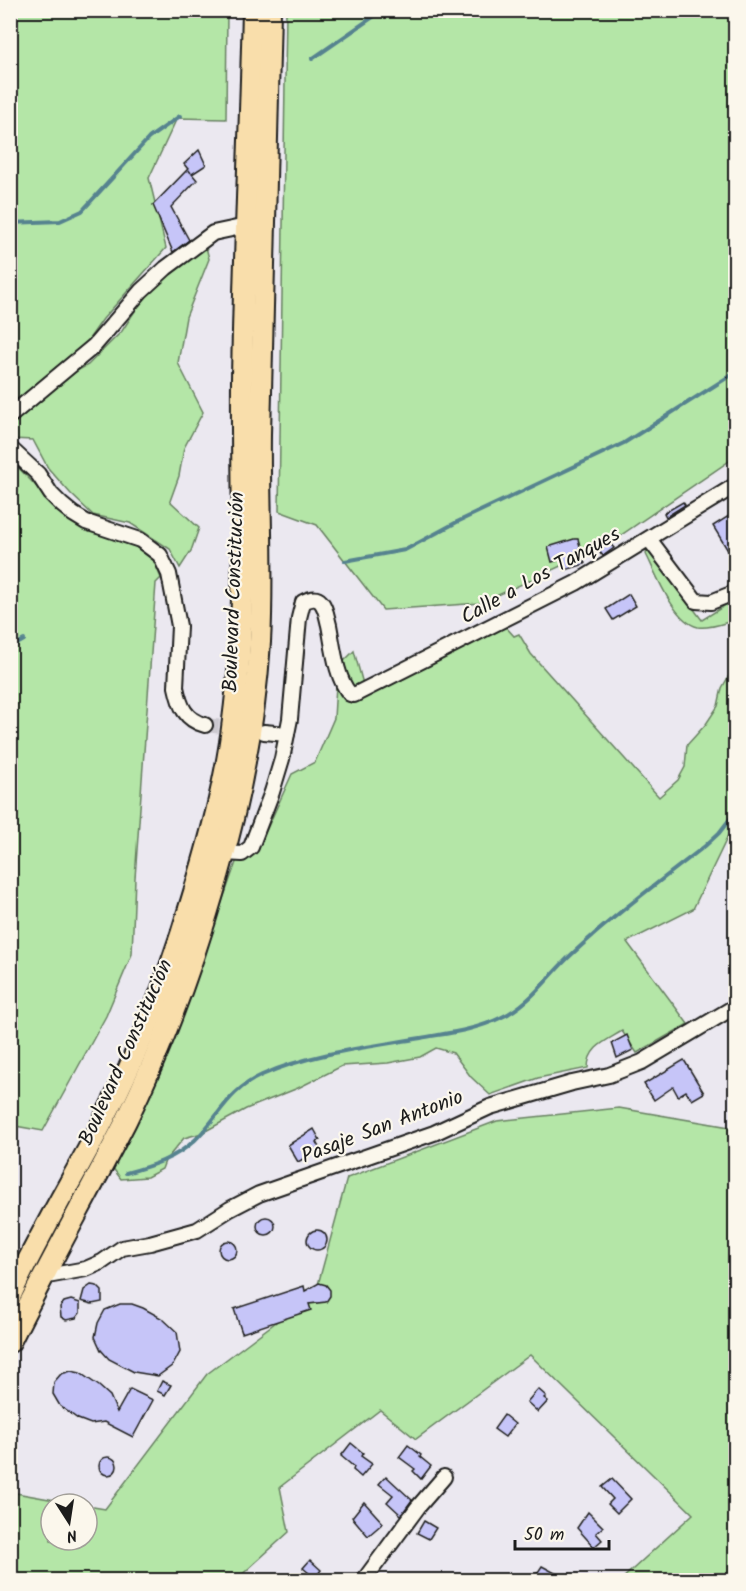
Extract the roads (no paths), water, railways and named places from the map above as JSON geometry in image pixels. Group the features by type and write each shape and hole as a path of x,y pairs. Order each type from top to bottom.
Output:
{"highway":[{"name":"Boulevard Constitución","path":"10,1297 102,1122 157,1000 191,903 218,799 233,722 242,585 241,445 253,10"},
{"name":"Boulevard Constitución","path":"10,1342 126,1119 183,987 224,854 249,733 260,644 261,426 270,10"}],"street":[{"path":"10,416 94,346 141,291 166,268 213,233 246,226"},
{"path":"10,448 38,474 62,505 73,514 95,525 140,540 160,555 169,574 179,626 176,680 178,696 184,713 196,723 205,725"},
{"name":"Calle a Los Tanques","path":"287,734 293,698 300,609 303,602 316,599 321,602 345,689 350,694 360,693 576,583 735,485"},
{"path":"649,539 696,601 711,602 735,592"},
{"path":"224,854 242,854 251,847 272,792 287,734 264,732"},
{"name":"Pasaje San Antonio","path":"42,1277 86,1269 102,1262 122,1248 197,1230 259,1194 434,1133 490,1107 572,1083 609,1075 642,1062 735,1006"},
{"path":"364,1581 418,1507 444,1476"}],"waterway":[{"path":"312,59 383,10"},
{"path":"10,223 60,221 82,211 149,138 180,116"},
{"path":"345,561 405,550 457,522 624,443 736,372"},
{"path":"10,648 24,640"},
{"path":"126,1173 162,1161 187,1147 240,1089 250,1081 281,1067 320,1056 472,1028 511,1012 530,998 571,955 603,926 705,846 719,833 736,811"}],"tunnel":[{"path":"205,725 241,729"}]}
